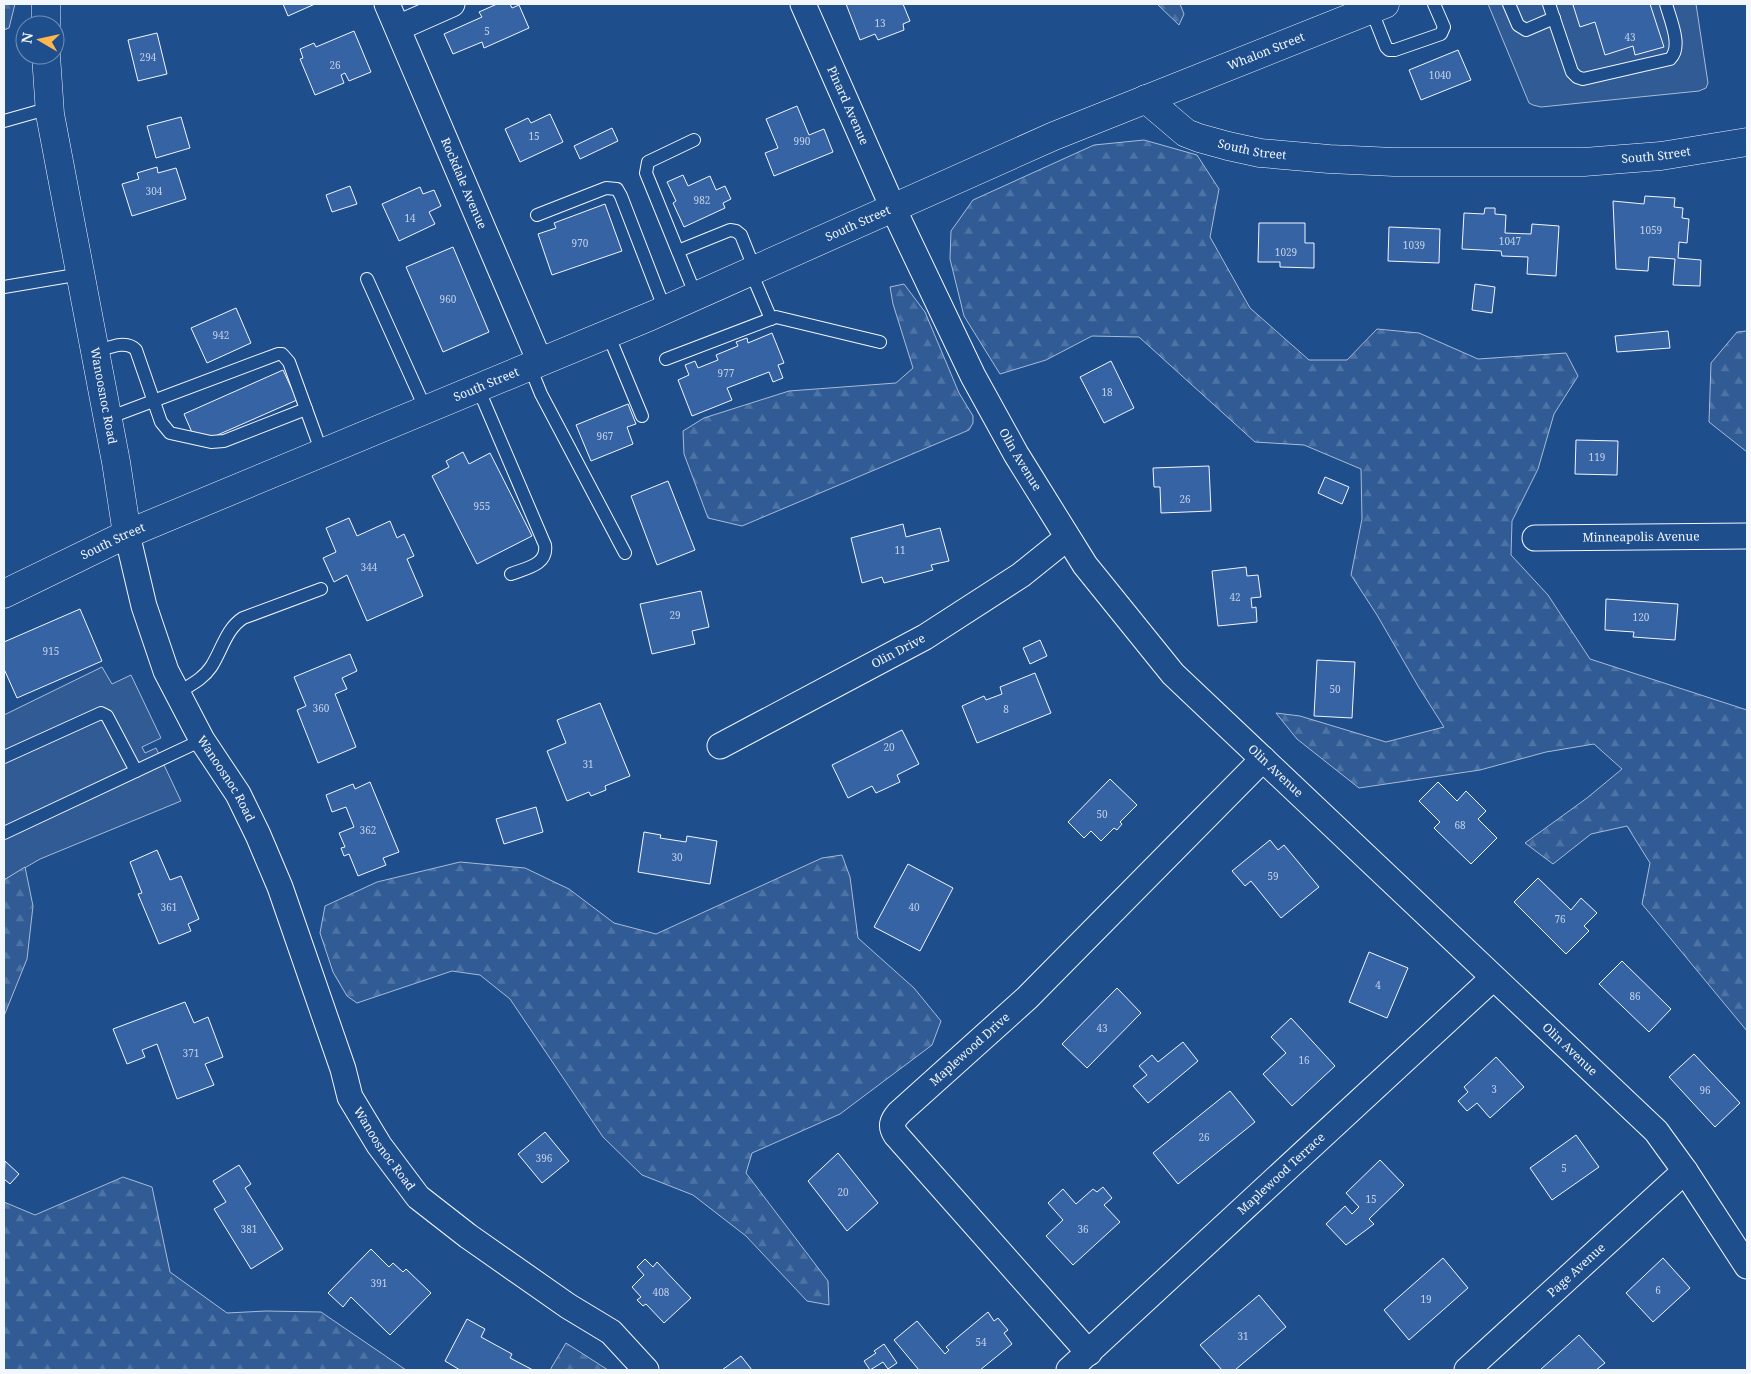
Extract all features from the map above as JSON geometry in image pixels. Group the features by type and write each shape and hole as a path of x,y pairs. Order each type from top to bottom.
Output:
{"main road":[{"name":"Whalon Street","path":"1146,98 1378,7"},
{"name":"Wanoosnoc Road","path":"47,65 50,108 108,418 127,534"},
{"name":"South Street","path":"4,594 127,534 665,310 1054,136 1146,98 1186,133 1206,140 1260,152 1336,159 1428,163 1584,162 1661,156 1747,142"}],"street":[{"name":"Rockdale Avenue","path":"387,4 535,365"},
{"path":"398,28 452,4"},
{"name":"Pinard Avenue","path":"804,4 893,208"},
{"name":"Olin Avenue","path":"893,208 973,376 1016,454 1085,565 1172,674 1656,1131 1685,1171 1747,1266"},
{"name":"Wanoosnoc Road","path":"127,534 144,606 166,671 202,740 238,794 262,844 280,887 343,1069 350,1097 379,1145 418,1198 468,1236 568,1306 611,1332 646,1370"},
{"name":"Minneapolis Avenue","path":"1535,538 1747,536"},
{"name":"Olin Drive","path":"720,746 925,637 1021,575 1067,538"},
{"name":"Maplewood Drive","path":"1089,1353 896,1135 892,1124 899,1113 1027,998 1263,759"},
{"name":"Maplewood Terrace","path":"1069,1370 1493,978"},
{"name":"Page Avenue","path":"1468,1370 1685,1171"}],"lane":[{"path":"1378,7 1386,47 1389,50 1395,50 1441,34 1444,31 1434,4"},
{"path":"1509,4 1518,25 1522,29 1526,30 1554,18"},
{"path":"1549,4 1572,72 1577,77 1583,79 1670,58 1675,54 1677,46 1666,4"},
{"path":"4,121 50,108"},
{"path":"694,140 648,162 646,173 696,296"},
{"path":"537,215 606,188 617,189 665,310"},
{"path":"678,251 730,230 741,234 771,319"},
{"path":"4,287 81,274"},
{"path":"366,279 426,410"},
{"path":"666,359 776,317 880,342"},
{"path":"608,334 642,416"},
{"path":"95,352 124,344 132,346 136,350 161,422 170,433 217,442 224,441 306,409"},
{"path":"108,418 278,354 286,357 289,362 322,453"},
{"path":"535,365 541,394 625,553"},
{"path":"478,388 546,550 540,562 511,574"},
{"path":"178,692 200,680 206,674 228,634 237,622 320,589"},
{"path":"4,757 102,713 107,716 136,771"},
{"path":"5,828 202,740"}],"shaded area":[{"path":"1488,4 1696,4 1708,83 1706,88 1699,91 1541,107 1533,105 1529,103"},
{"path":"102,667 112,684 131,675 161,738 142,747 145,753 156,748 181,801 40,859 4,880 4,715"}],"green space":[{"path":"4,4 15,4 9,28 4,30"},
{"path":"1157,4 1180,4 1184,14 1179,25"},
{"path":"1144,140 1197,155 1219,189 1210,237 1250,308 1309,360 1347,360 1377,329 1419,333 1478,359 1566,353 1578,376 1554,414 1538,469 1512,521 1511,555 1548,595 1590,659 1747,710 1747,1031 1642,904 1650,863 1627,826 1591,834 1553,864 1525,843 1587,798 1622,769 1594,744 1546,752 1480,770 1359,788 1297,739 1276,713 1300,716 1386,742 1444,727 1351,575 1362,519 1361,469 1304,445 1255,442 1139,337 1092,336 1046,360 1000,374 964,316 950,259 951,231 973,200 1094,145"},
{"path":"904,284 925,312 959,393 973,416 973,423 969,430 742,526 708,518 684,454 683,431 704,418 789,391 896,383 913,368 893,304 890,287"},
{"path":"1747,331 1747,452 1709,422 1711,363 1737,332"},
{"path":"842,855 850,877 858,938 914,988 941,1021 932,1045 840,1114 752,1153 746,1173 828,1281 829,1305 807,1301 746,1236 693,1195 642,1175 603,1137 510,999 480,975 452,971 357,1003 347,996 333,972 320,933 325,906 377,882 460,862 525,868 569,889 614,923 656,934 822,858"},
{"path":"25,867 33,906 27,959 4,1016 4,880"},
{"path":"123,1177 152,1187 170,1272 227,1313 266,1311 321,1312 406,1370 4,1370 4,1202 35,1215"},
{"path":"566,1343 608,1370 550,1370"}],"building":[{"path":"283,4 315,4 288,16"},
{"path":"497,4 510,4 512,8 519,5 529,28 484,48 482,42 453,54 444,34 482,17 479,12"},
{"path":"846,4 903,4 910,21 903,24 904,30 878,40 875,34 860,40"},
{"path":"1650,4 1664,47 1635,55 1633,46 1605,55 1595,22 1580,27 1573,5"},
{"path":"354,31 371,72 349,81 345,73 341,75 344,83 315,95 300,59 303,58 300,49 314,43 316,47"},
{"path":"157,33 167,74 138,81 128,40"},
{"path":"1458,50 1471,80 1421,100 1409,70"},
{"path":"797,106 809,135 824,129 833,152 774,176 765,153 778,148 766,119"},
{"path":"550,114 563,142 520,162 505,129 528,118 531,123"},
{"path":"181,117 190,148 156,158 147,126"},
{"path":"612,128 618,141 580,159 574,146"},
{"path":"157,167 158,173 176,168 186,199 132,216 122,184 139,179 137,173"},
{"path":"683,175 688,186 710,176 716,190 725,186 731,199 723,203 725,208 684,227 673,203 676,201 667,182"},
{"path":"350,186 357,204 332,212 326,195"},
{"path":"420,187 423,194 434,190 441,206 429,212 435,224 399,241 382,204"},
{"path":"1645,196 1675,198 1674,207 1683,208 1682,218 1689,219 1687,243 1679,242 1678,258 1701,260 1700,286 1673,285 1675,259 1649,257 1648,271 1616,269 1613,201 1644,204"},
{"path":"605,204 622,251 552,275 538,234 556,228 554,223"},
{"path":"1485,208 1495,208 1495,214 1506,215 1505,233 1531,234 1532,224 1559,226 1556,276 1527,274 1528,257 1502,256 1501,251 1462,249 1464,213 1484,214"},
{"path":"1259,223 1305,223 1305,243 1314,243 1314,268 1280,267 1280,262 1258,262"},
{"path":"1389,227 1440,229 1439,263 1388,261"},
{"path":"453,247 489,332 443,352 406,267"},
{"path":"1475,284 1495,287 1492,313 1472,310"},
{"path":"236,308 251,343 207,363 191,328"},
{"path":"1668,331 1670,348 1617,352 1615,336"},
{"path":"772,333 784,363 778,365 783,378 773,382 769,372 727,388 732,400 692,416 678,380 689,375 685,365 695,361 698,368 718,360 716,355 738,346 736,342 747,338 748,343"},
{"path":"1111,361 1134,408 1104,423 1080,377"},
{"path":"283,370 297,400 197,444 184,414"},
{"path":"628,404 636,424 627,427 633,444 591,461 576,425"},
{"path":"1576,440 1618,441 1617,475 1575,474"},
{"path":"463,452 469,464 490,453 532,536 477,564 432,476 449,467 446,461"},
{"path":"1209,466 1211,511 1161,513 1160,487 1154,487 1153,468"},
{"path":"1325,477 1349,487 1342,504 1318,493"},
{"path":"668,481 695,550 657,565 631,496"},
{"path":"349,518 357,536 390,521 397,538 404,534 414,556 407,559 423,596 367,621 347,575 334,582 323,558 336,552 326,528"},
{"path":"903,524 906,537 940,528 949,561 931,565 933,570 884,583 882,577 862,583 851,538"},
{"path":"1246,567 1247,576 1258,575 1261,597 1251,598 1252,608 1256,607 1257,622 1218,626 1212,571"},
{"path":"701,591 709,627 692,631 695,644 652,654 640,604"},
{"path":"1606,599 1678,604 1675,640 1633,637 1634,632 1605,630"},
{"path":"80,609 102,661 17,698 4,669 4,642"},
{"path":"1040,640 1047,656 1030,664 1023,648"},
{"path":"350,654 357,671 342,678 347,689 335,694 356,747 318,763 297,710 306,706 294,677"},
{"path":"1317,660 1355,662 1352,718 1314,716"},
{"path":"1035,673 1051,713 977,743 962,706 984,696 986,700 1002,694 1000,687"},
{"path":"600,703 630,776 605,786 606,790 591,796 589,792 567,801 547,751 566,743 557,720"},
{"path":"902,730 919,764 897,775 900,782 876,793 872,786 848,798 832,765"},
{"path":"1110,779 1137,805 1120,822 1122,824 1117,830 1114,828 1101,841 1091,831 1084,838 1068,822"},
{"path":"370,782 399,852 383,858 386,865 358,876 349,854 344,856 341,848 345,847 339,833 354,827 346,807 332,812 326,795 353,784 355,789"},
{"path":"1438,782 1457,801 1466,791 1486,811 1478,819 1497,838 1471,864 1434,828 1440,822 1419,801"},
{"path":"536,807 543,832 504,844 496,819"},
{"path":"644,832 661,835 660,838 686,842 687,836 717,841 710,884 638,872"},
{"path":"1270,840 1278,850 1284,845 1319,887 1281,918 1251,881 1245,886 1232,871"},
{"path":"157,850 170,880 181,876 199,919 188,924 191,931 159,944 138,894 142,893 130,862"},
{"path":"908,864 953,888 920,951 874,927"},
{"path":"1538,878 1571,910 1581,898 1597,913 1584,926 1589,931 1566,954 1514,902"},
{"path":"1369,952 1408,968 1387,1018 1349,1002"},
{"path":"1622,961 1671,1009 1649,1032 1599,984"},
{"path":"1117,988 1141,1013 1087,1068 1062,1044"},
{"path":"185,1002 194,1023 208,1017 223,1057 205,1064 214,1085 177,1099 157,1044 142,1050 145,1057 127,1064 113,1029"},
{"path":"1291,1018 1335,1066 1292,1106 1263,1074 1286,1053 1271,1037"},
{"path":"1183,1042 1198,1061 1148,1103 1133,1086 1147,1075 1139,1066 1152,1055 1158,1062"},
{"path":"1694,1054 1740,1103 1715,1127 1669,1077"},
{"path":"1496,1057 1524,1087 1490,1118 1477,1103 1467,1111 1458,1101 1468,1092 1464,1087"},
{"path":"1230,1091 1255,1122 1178,1184 1153,1153"},
{"path":"545,1132 569,1161 542,1183 518,1154"},
{"path":"1576,1135 1599,1167 1552,1200 1530,1168"},
{"path":"838,1153 878,1203 847,1231 808,1181"},
{"path":"1380,1160 1404,1185 1369,1219 1374,1224 1346,1245 1326,1224 1345,1206 1352,1214 1359,1207 1346,1193"},
{"path":"5,1161 19,1174 10,1184 4,1179"},
{"path":"239,1165 251,1184 245,1188 283,1249 251,1269 214,1209 226,1202 213,1181"},
{"path":"1103,1187 1112,1198 1104,1205 1120,1222 1073,1265 1046,1236 1063,1220 1048,1203 1063,1189 1076,1204 1093,1189 1097,1192"},
{"path":"371,1249 389,1267 393,1263 403,1272 406,1269 431,1293 390,1335 351,1297 343,1307 328,1293"},
{"path":"1443,1258 1468,1288 1409,1340 1384,1310"},
{"path":"1663,1258 1690,1288 1653,1322 1626,1293"},
{"path":"645,1259 653,1267 657,1262 691,1298 664,1323 646,1304 643,1306 637,1300 641,1297 632,1287 644,1275 637,1267"},
{"path":"1259,1295 1286,1327 1235,1370 1222,1370 1200,1345"},
{"path":"988,1312 994,1321 998,1318 1008,1330 1004,1333 1012,1344 980,1370 919,1370 894,1340 917,1321 945,1354 949,1350 946,1347"},
{"path":"467,1319 485,1329 481,1337 512,1354 510,1358 533,1370 460,1370 445,1361"},
{"path":"1579,1335 1605,1363 1596,1370 1540,1370"},
{"path":"884,1344 897,1363 888,1369 883,1362 870,1370 864,1361 876,1353 874,1351"},
{"path":"741,1356 752,1370 722,1370"}]}
